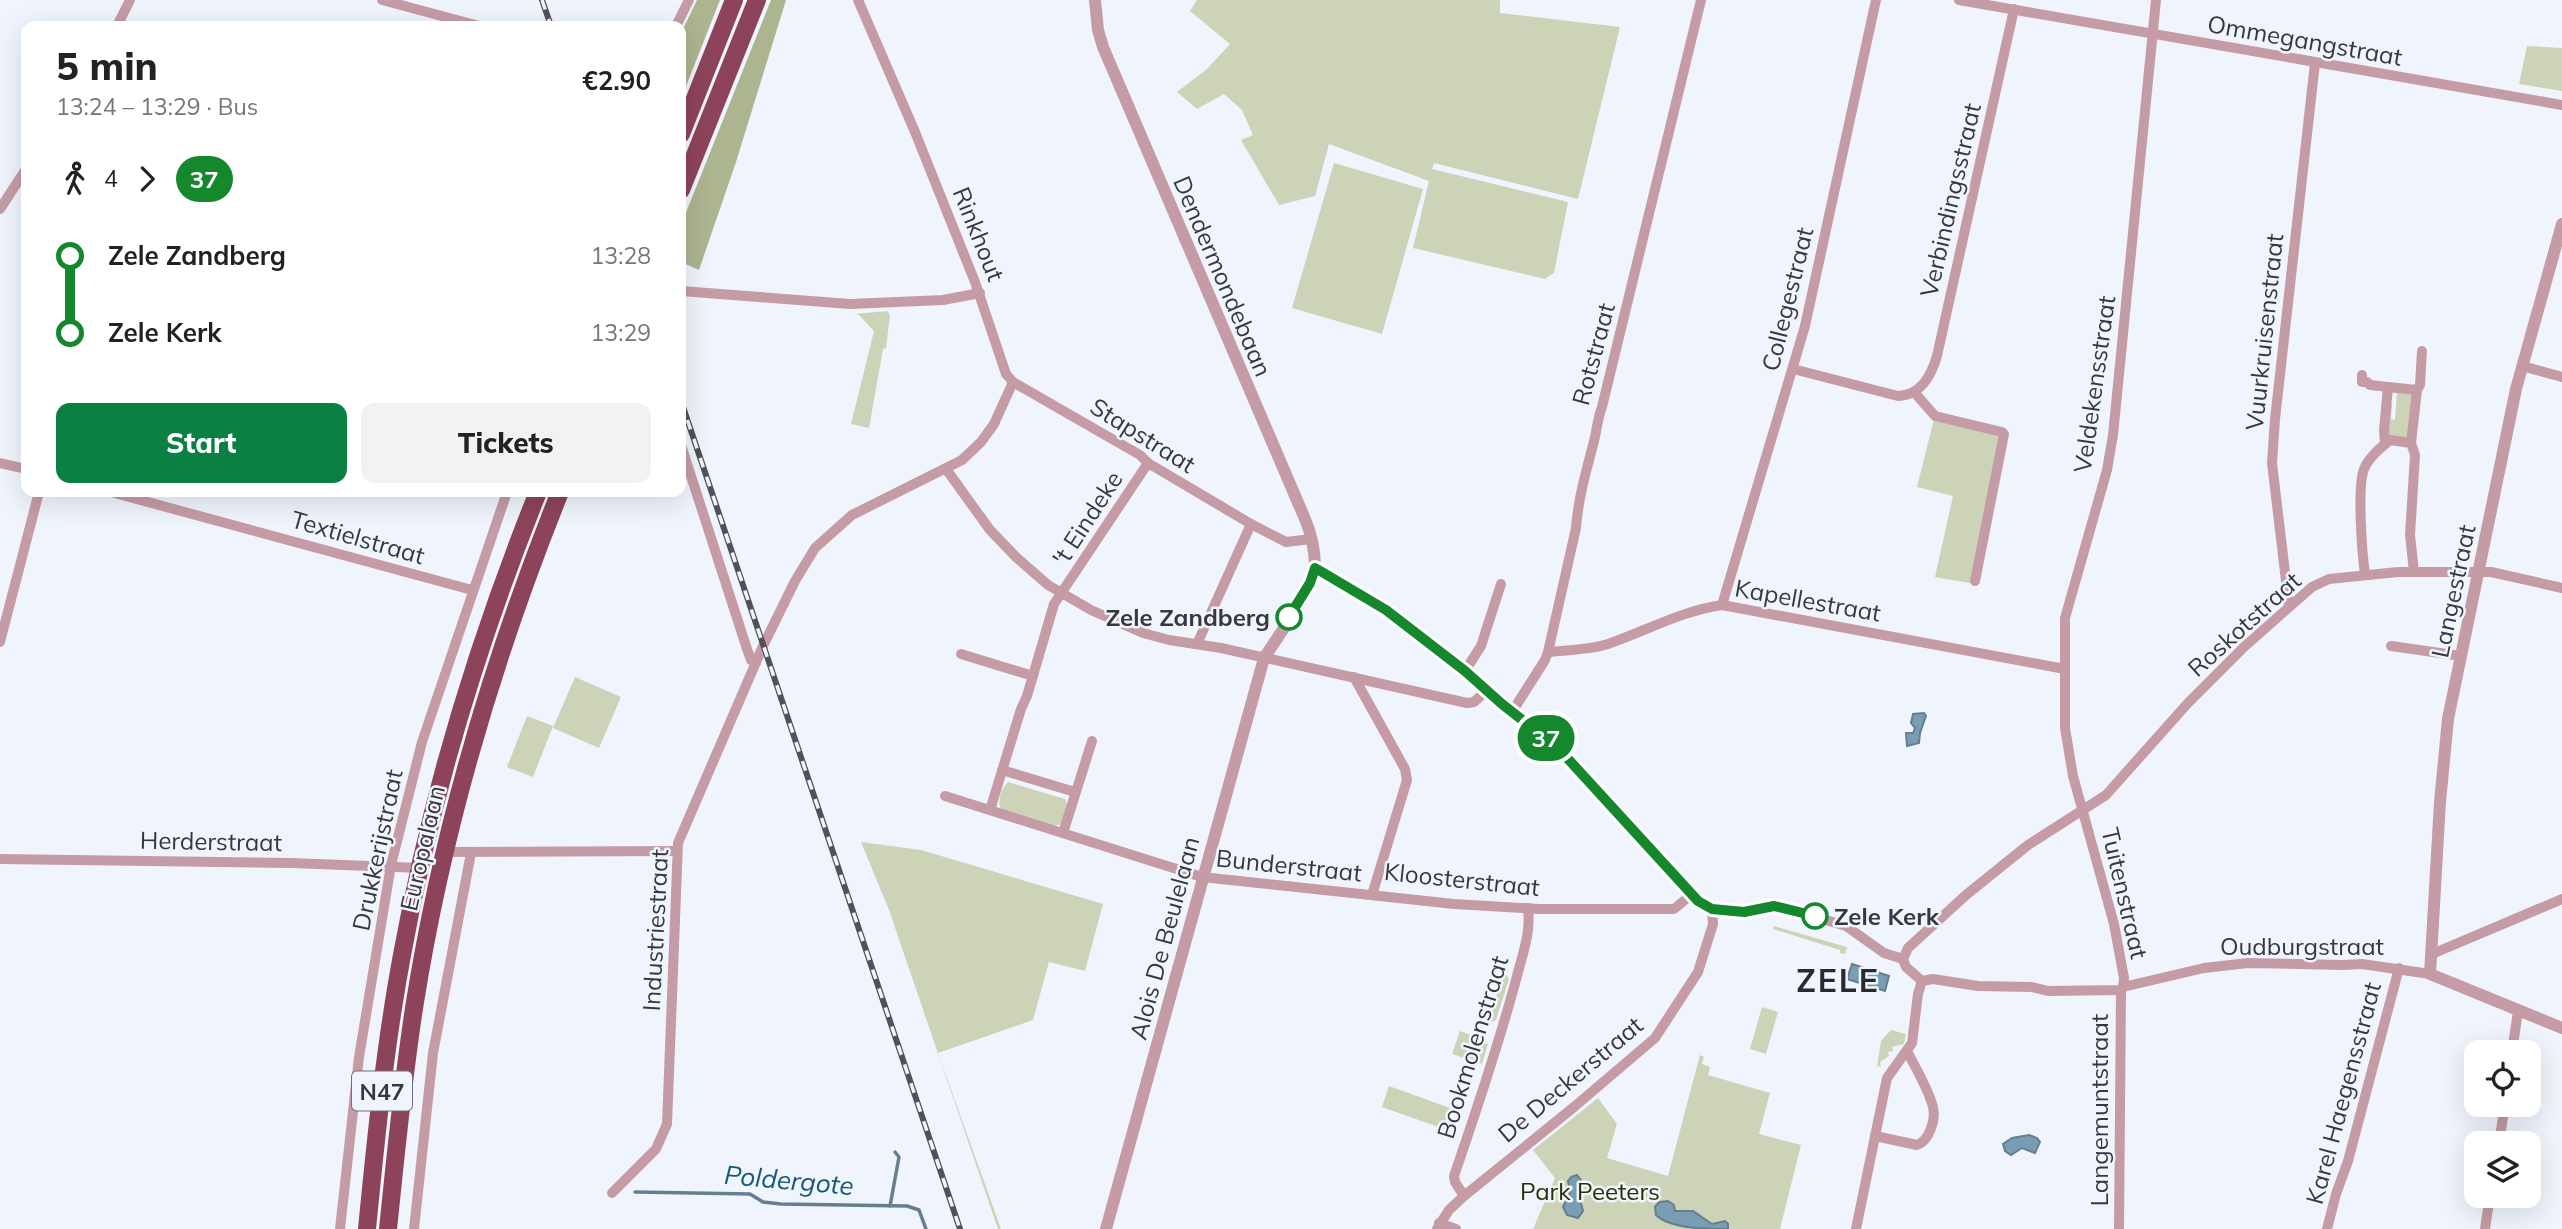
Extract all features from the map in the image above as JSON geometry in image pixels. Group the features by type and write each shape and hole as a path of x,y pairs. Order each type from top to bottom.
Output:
{"highway":[{"path":"686,121 734,0"},
{"path":"686,178 757,0"},
{"name":"Europalaan","path":"367,1229 387,1046 402,954 421,868 445,766 475,664 536,497"},
{"name":"Europalaan","path":"388,1229 415,1000 446,852 494,674 558,497"}],"street":[{"path":"120,21 130,0"},
{"path":"382,0 461,21"},
{"path":"679,21 689,0"},
{"name":"Dendermondebaan","path":"1096,0 1098,30 1103,47 1297,500 1311,539 1315,568"},
{"name":"Rotstraat","path":"1512,712 1548,652 1598,417 1701,0"},
{"name":"Collegestraat","path":"1722,605 1793,369 1820,260 1876,0"},
{"name":"Ommegangstraat","path":"1959,0 2562,105"},
{"name":"Veldekensstraat","path":"2084,809 2073,776 2065,728 2065,618 2107,470 2113,435 2156,0"},
{"name":"Rinkhout","path":"862,2 980,293 1002,365 1013,382"},
{"name":"Verbindingsstraat","path":"1914,392 1927,381 1937,355 2014,9"},
{"name":"Vuurkruisenstraat","path":"2289,606 2272,463 2274,419 2315,63"},
{"path":"0,209 21,177"},
{"name":"Langestraat","path":"2430,974 2440,794 2448,719 2522,366 2560,240 2562,224"},
{"path":"686,291 850,304 943,300 980,293"},
{"path":"2414,572 2410,535 2415,455 2411,443 2417,390 2420,385 2421,351"},
{"path":"2522,366 2562,377"},
{"path":"1793,369 1887,395 1903,396 1914,392 1935,416 2004,434 1975,581"},
{"path":"2362,375 2362,382 2370,385 2417,390"},
{"path":"1013,382 985,437 962,460 946,468 989,530 1029,569 1061,595 1143,633 1169,640 1197,643 1467,703 1474,702 1486,691"},
{"name":"Stapstraat","path":"1013,382 1140,455 1148,463 1251,524 1286,542 1311,539"},
{"path":"2385,444 2388,387"},
{"path":"2365,574 2361,547 2363,471 2371,457 2390,440 2411,443"},
{"path":"686,460 747,649 751,660 756,663"},
{"path":"0,463 21,468"},
{"name":"'t Eindeke","path":"990,810 1052,608 1148,463"},
{"name":"Industriestraat","path":"611,1193 656,1149 667,1124 678,844 756,663 795,581 816,548 852,515 946,468"},
{"path":"0,642 38,497"},
{"name":"Textielstraat","path":"129,497 472,590"},
{"name":"Drukkerijstraat","path":"340,1229 359,1057 391,865 422,742 505,497"},
{"path":"1197,643 1251,524"},
{"path":"1315,568 1386,610 1551,742 1575,765 1691,895 1712,909 1744,912 1774,906 1846,926 1884,953 1903,959 1906,967 1922,981 1913,1034 1907,1051 1887,1078 1856,1229"},
{"name":"Alois De Beulelaan","path":"1107,1229 1264,658 1310,583 1315,568"},
{"name":"Roskotstraat","path":"1903,959 1908,948 1972,889 2028,845 2106,795 2188,703 2312,587 2329,579 2365,574 2491,572 2562,588"},
{"path":"1465,671 1481,646 1501,584"},
{"name":"Kapellestraat","path":"1548,652 1606,645 1665,620 1722,605 2065,669"},
{"path":"2391,646 2461,656"},
{"path":"961,654 1033,676"},
{"name":"Kloosterstraat","path":"1354,677 1405,769 1407,780 1372,895 1454,904 1528,908 1674,909 1691,895"},
{"path":"1063,833 1092,741"},
{"path":"1002,770 1075,792"},
{"name":"Bunderstraat","path":"945,796 1202,877 1372,895"},
{"name":"Tuitenstraat","path":"2084,809 2114,924 2124,978 2122,989"},
{"path":"446,852 677,851"},
{"path":"414,1229 433,1053 471,853"},
{"name":"Herderstraat","path":"0,859 391,865 421,868"},
{"path":"2432,954 2562,899"},
{"name":"Bookmolenstraat","path":"1464,1196 1454,1176 1486,1086 1514,990 1530,927 1528,908"},
{"name":"De Deckerstraat","path":"1438,1226 1464,1196 1655,1038 1698,972 1713,924 1712,909"},
{"name":"Oudburgstraat","path":"1922,981 1933,979 1967,985 2032,987 2048,991 2122,989 2230,964 2362,964 2430,974"},
{"name":"Karel Haegensstraat","path":"2327,1229 2348,1161 2399,968"},
{"path":"2430,974 2562,1028"},
{"name":"Langemuntstraat","path":"2119,1229 2122,989"},
{"path":"2514,1040 2518,1011"},
{"path":"1875,1136 1917,1144 1929,1135 1934,1108 1907,1051"},
{"path":"2486,1229 2488,1208"},
{"path":"1438,1226 1456,1229"}],"green space":[{"path":"697,0 720,0 686,86 686,23"},
{"path":"771,0 786,0 699,270 686,264 686,212"},
{"path":"1197,0 1500,0 1500,13 1620,27 1578,199 1434,163 1432,169 1568,202 1554,273 1545,279 1413,248 1429,181 1329,144 1315,196 1279,205 1241,140 1253,135 1242,110 1224,94 1197,109 1177,92 1207,69 1230,44 1190,11"},
{"path":"2527,46 2562,48 2562,91 2519,84"},
{"path":"1334,163 1423,189 1382,334 1292,308"},
{"path":"887,311 890,315 886,348 883,349 869,428 851,424 874,331 855,314"},
{"path":"2397,392 2412,393 2407,438 2387,436 2389,403 2392,404 2391,419 2395,420"},
{"path":"1934,419 1998,432 2001,438 1970,583 1935,577 1953,496 1917,487"},
{"path":"575,677 621,697 599,748 553,728"},
{"path":"527,716 553,726 533,777 507,767"},
{"path":"1008,782 1065,799 1066,813 1059,825 1005,811 1000,807 1001,793"},
{"path":"861,842 921,850 1103,904 1085,971 1049,962 1033,1020 938,1053 1001,1229 998,1229 889,910"},
{"path":"1774,926 1847,947 1845,954 1840,953 1840,950 1773,929"},
{"path":"1505,972 1509,979 1496,1020 1491,1022 1488,1020"},
{"path":"1762,1007 1778,1012 1766,1054 1750,1049"},
{"path":"1891,1030 1906,1034 1904,1044 1892,1047 1893,1051 1888,1052 1889,1056 1877,1067 1881,1041"},
{"path":"1460,1031 1488,1044 1482,1064 1452,1054"},
{"name":"Park Peeters","path":"1700,1055 1704,1057 1702,1064 1710,1067 1708,1075 1770,1093 1759,1134 1801,1145 1780,1229 1533,1229 1555,1178 1533,1150 1598,1098 1617,1124 1607,1158 1668,1176"},
{"path":"1389,1086 1450,1108 1444,1129 1382,1107"}],"water":[{"path":"1924,713 1926,716 1919,743 1907,746 1906,733 1913,733 1915,728 1911,723 1913,714"},
{"path":"1852,964 1889,976 1885,991 1847,979"},
{"path":"2029,1135 2040,1142 2035,1153 2022,1148 2011,1155 2005,1151 2003,1144 2012,1138"},
{"path":"1577,1175 1581,1180 1580,1199 1583,1211 1578,1218 1567,1215 1563,1207 1570,1192 1568,1181"},
{"path":"1668,1201 1674,1205 1675,1211 1693,1211 1712,1224 1725,1221 1728,1229 1690,1227 1662,1220 1656,1215 1655,1207 1659,1202"}],"waterway":[{"path":"890,1206 899,1157 895,1152"},
{"name":"Poldergote","path":"635,1192 750,1194 763,1202 781,1204 907,1206 919,1210 926,1229"}],"railway":[{"path":"542,0 549,21"},
{"path":"686,416 960,1229"}],"bus line":[{"name":"37","path":"1289,617 1310,583 1315,568 1386,610 1558,748 1698,901 1712,909 1744,912 1774,906 1815,916"}],"place":[{"name":"Zele Zandberg","path":"1289,617"},
{"name":"Zele Kerk","path":"1815,916"}],"district":[{"name":"ZELE","path":"1838,980"}]}
